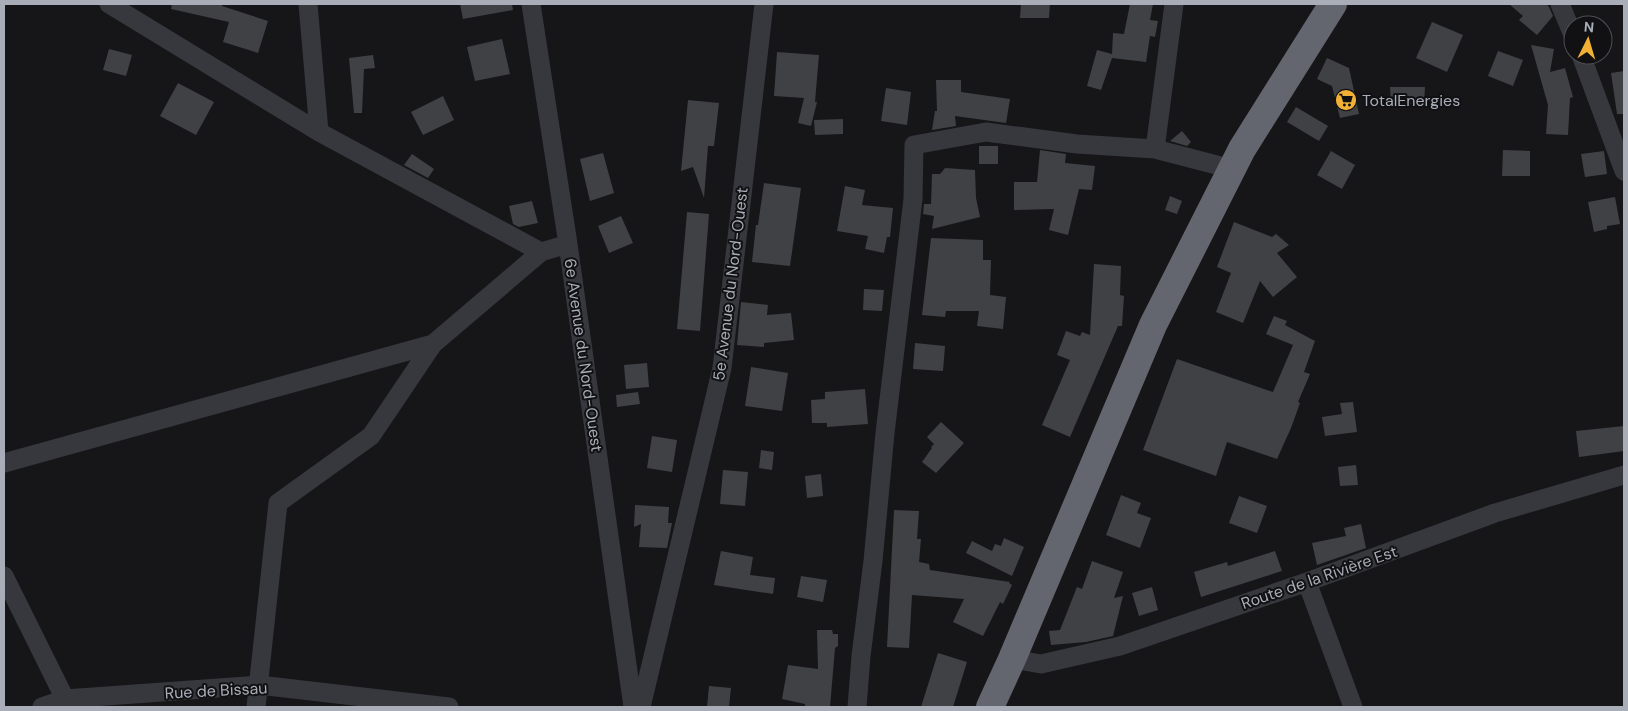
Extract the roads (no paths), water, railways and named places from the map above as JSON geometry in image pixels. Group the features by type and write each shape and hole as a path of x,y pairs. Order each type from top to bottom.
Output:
{"highway":[{"path":"990,707 1153,325 1242,149 1333,4"}],"street":[{"path":"110,4 319,132 541,252"},
{"path":"308,4 319,132"},
{"name":"6e Avenue du Nord-Ouest","path":"531,4 568,244 633,707"},
{"name":"5e Avenue du Nord-Ouest","path":"642,707 722,368 764,4"},
{"path":"1155,149 1174,4"},
{"path":"1584,65 1624,171"},
{"path":"857,707 885,433 913,199 914,145 986,132 1078,144 1155,149 1232,169"},
{"path":"256,707 278,503 371,436 432,344 541,252 568,244"},
{"path":"4,463 432,344"},
{"name":"Route de la Rivière Est","path":"1012,659 1040,664 1120,646 1307,582 1495,513 1624,475"},
{"path":"4,576 66,703"},
{"path":"1307,582 1353,707"},
{"name":"Rue de Bissau","path":"42,707 66,703 259,685 450,707"}],"place":[{"name":"TotalEnergies","path":"1346,100"}]}
